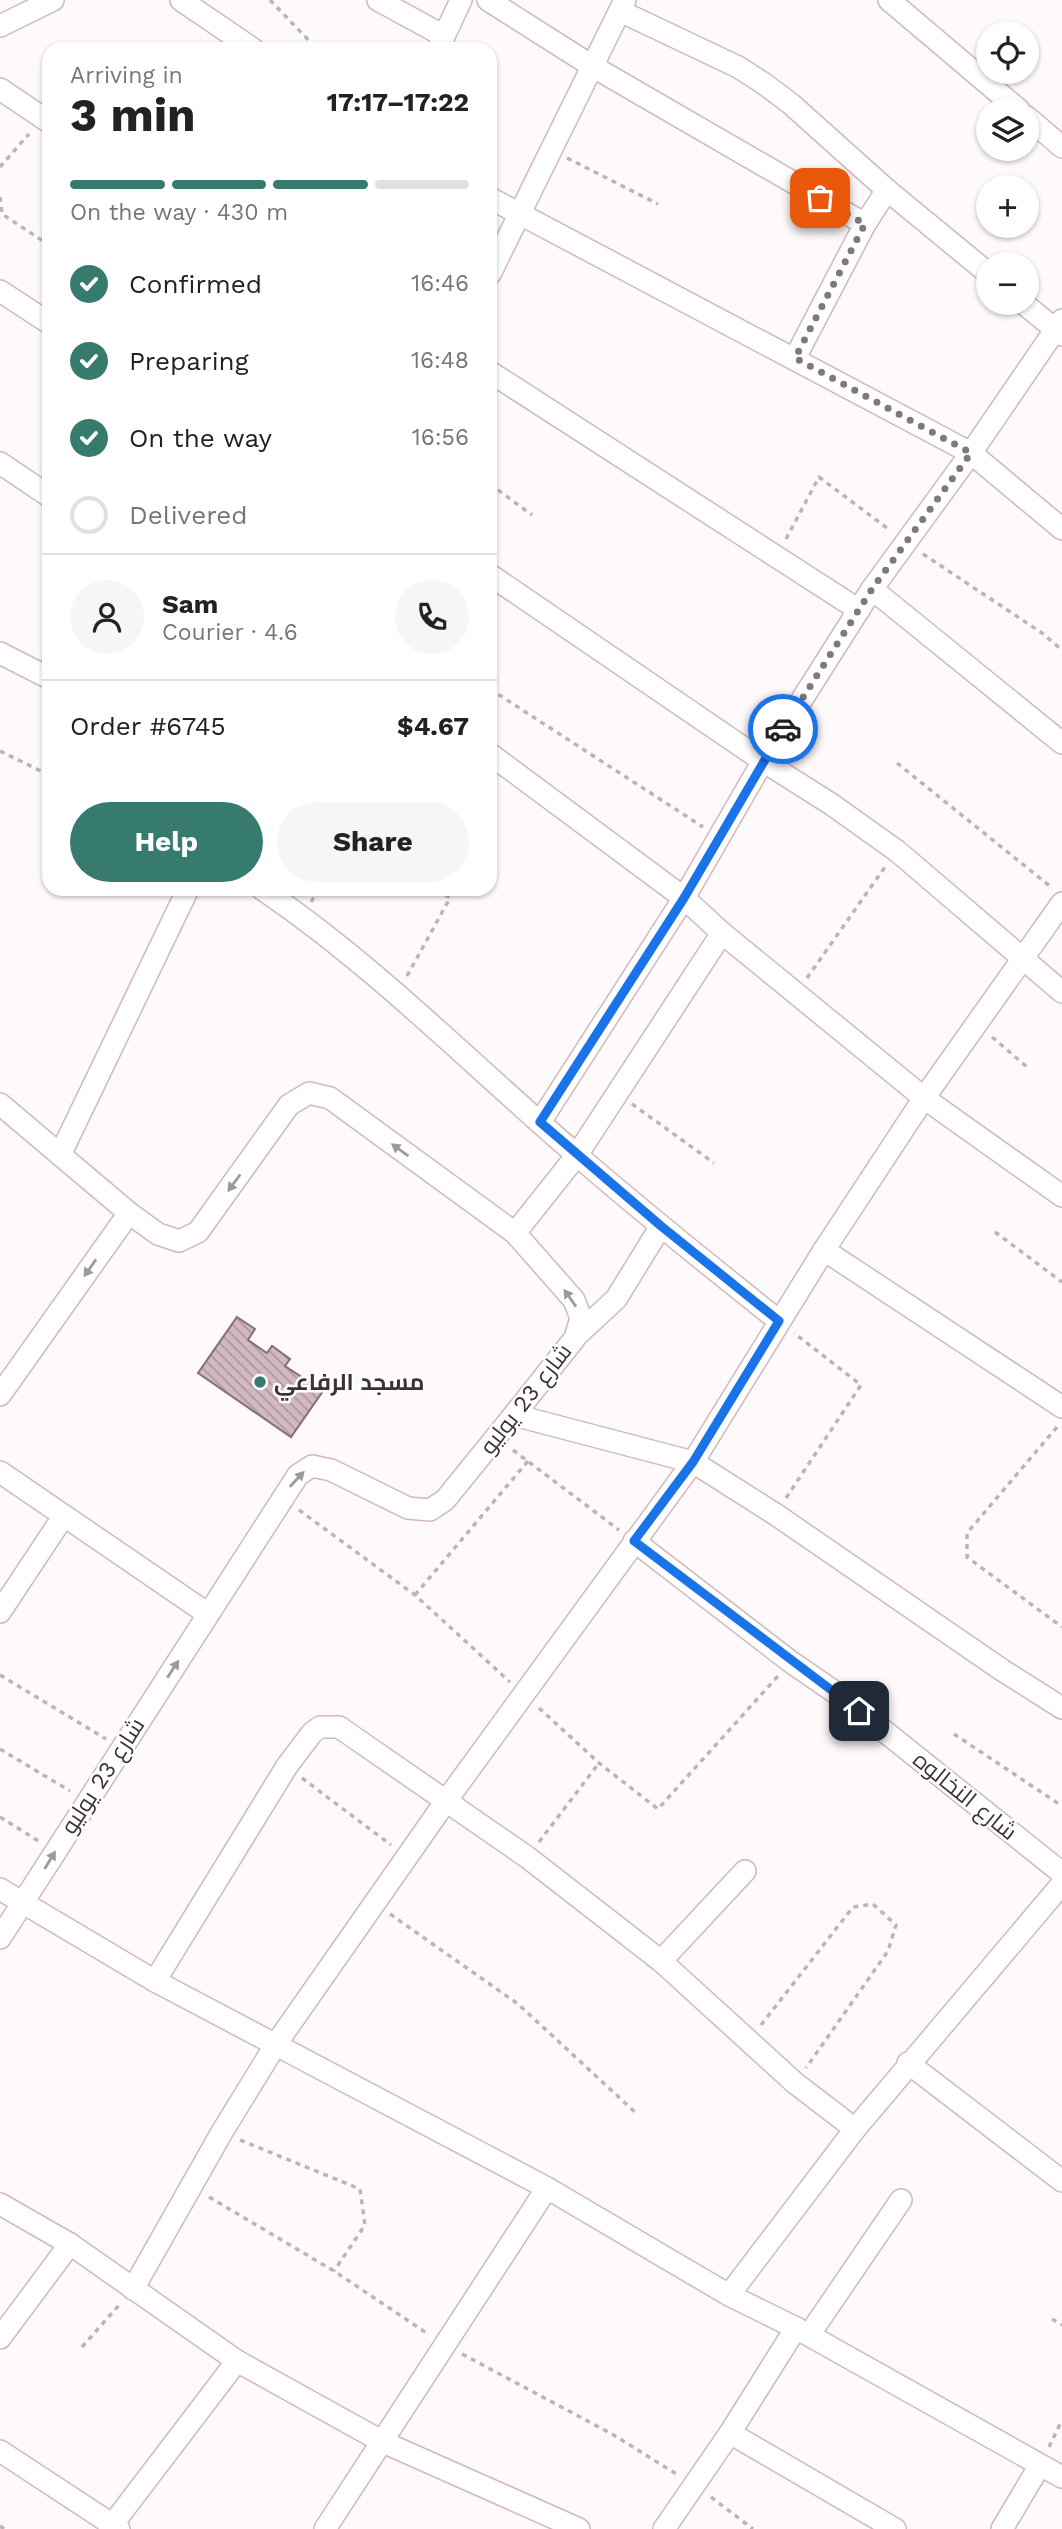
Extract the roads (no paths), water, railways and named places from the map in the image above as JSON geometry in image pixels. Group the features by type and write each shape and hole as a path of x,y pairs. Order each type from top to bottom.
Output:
{"street":[{"path":"0,26 53,0"},
{"path":"181,0 243,42"},
{"path":"377,0 440,42"},
{"path":"441,42 461,0"},
{"path":"488,0 592,66 865,224"},
{"path":"890,0 1005,98"},
{"path":"497,260 622,5 763,83 800,111 887,190 976,263"},
{"path":"0,89 42,118"},
{"path":"1039,127 1062,147"},
{"path":"795,358 865,224 887,190"},
{"path":"497,202 971,453 1062,528"},
{"path":"0,292 42,319"},
{"path":"540,1122 684,898 763,761 872,589 1060,328 1039,314"},
{"path":"497,377 859,610"},
{"path":"0,463 42,491"},
{"path":"497,580 897,851 1062,992"},
{"path":"872,589 1062,743"},
{"path":"0,653 42,674"},
{"path":"497,759 684,898 722,933 925,1098 1062,1196"},
{"path":"60,1155 185,896"},
{"path":"272,896 397,993 577,1155 779,1321"},
{"path":"133,2289 222,2132 276,2044 446,1801 693,1462 824,1250 925,1098 1023,958 1057,896"},
{"path":"515,1233 577,1155 722,933"},
{"name":"شارع 23 يوليو","path":"0,1105 129,1213 158,1234 179,1241 198,1232 289,1105 309,1093 330,1098 515,1233 574,1300 581,1318 575,1338 445,1500 430,1510 408,1508 331,1469 312,1466 298,1475 0,1938"},
{"path":"0,1395 129,1213"},
{"path":"575,1338 616,1299 661,1226"},
{"path":"824,1250 1062,1407"},
{"path":"514,1415 693,1462 775,1514 1002,1670 1062,1708"},
{"path":"0,1472 208,1614"},
{"path":"0,1612 63,1517"},
{"name":"شارع النخالوه","path":"634,1541 839,1695 1062,1873"},
{"path":"155,1981 286,1766 320,1727 339,1727 527,1857 661,1961 795,2083 855,2129"},
{"path":"661,1961 745,1871"},
{"path":"729,2294 908,2063 1062,1884"},
{"path":"0,1889 155,1981 547,2188 729,2294 803,2332 1062,2477"},
{"path":"908,2063 1062,2181"},
{"path":"325,2529 547,2188"},
{"path":"664,2529 730,2433 901,2200"},
{"path":"0,2204 70,2244 237,2361 383,2442 579,2529"},
{"path":"0,2338 70,2244"},
{"path":"0,2451 114,2528 237,2361"},
{"path":"730,2433 895,2529"},
{"path":"1002,2529 1040,2465"}],"place":[{"name":"مسجد الرفاعي","path":"260,1382"}]}
